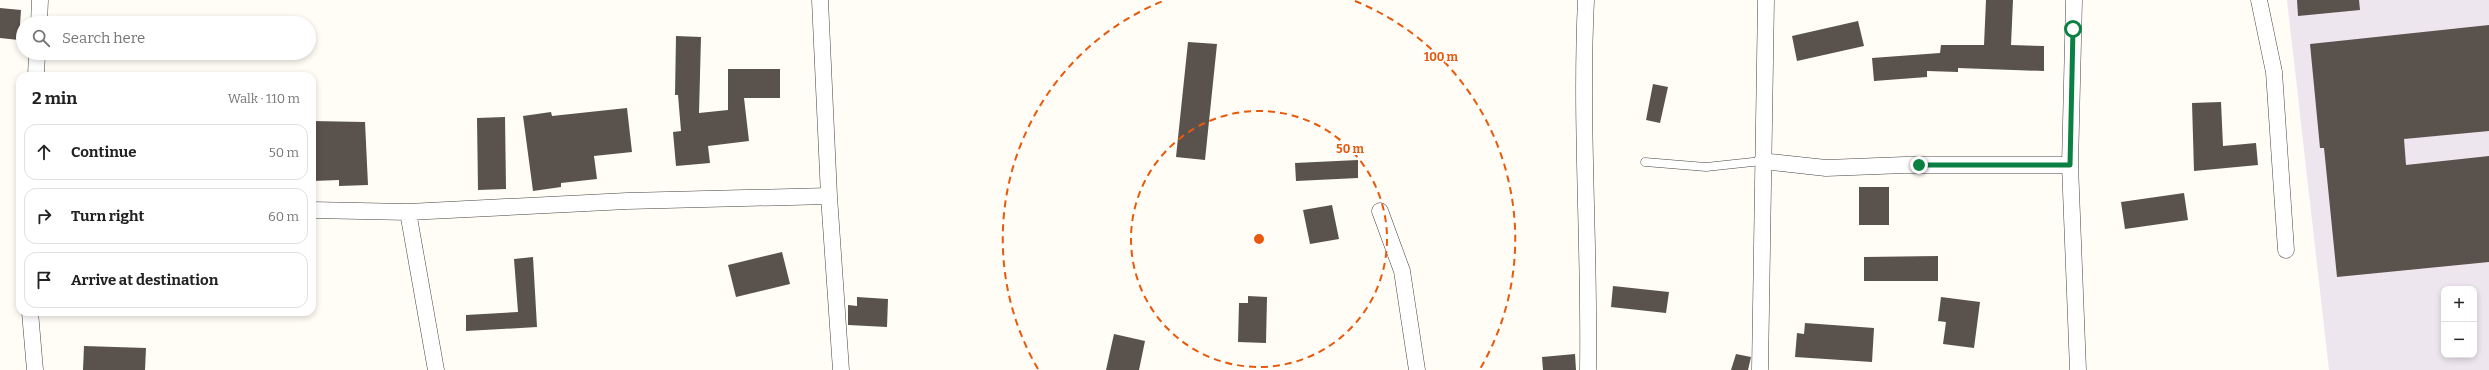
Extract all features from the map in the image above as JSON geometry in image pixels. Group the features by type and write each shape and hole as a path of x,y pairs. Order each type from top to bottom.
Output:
{"street":[{"path":"39,16 40,0"},
{"path":"820,0 829,196 840,370"},
{"path":"1586,0 1582,74 1589,310 1588,370"},
{"path":"1760,370 1762,160 1766,0"},
{"path":"2074,0 2070,165 2078,370"},
{"path":"2259,0 2274,72 2286,250"},
{"path":"36,72 37,60"},
{"path":"1762,160 1826,168 1905,165 2070,165"},
{"path":"316,210 408,212 627,201 829,196"},
{"path":"1380,211 1402,271 1417,370"},
{"path":"408,212 436,370"},
{"path":"30,316 35,370"}],"lane":[{"path":"1645,162 1706,167 1762,160"}],"shaded area":[{"path":"2287,0 2489,0 2489,370 2329,370"}],"building":[{"path":"1986,0 2013,0 2011,45 2044,46 2044,71 1958,68 1958,72 1927,71 1927,77 1874,81 1872,58 1940,53 1941,45 1984,45"},
{"path":"2297,0 2359,0 2360,10 2298,16"},
{"path":"0,8 21,10 21,16 16,16 16,40 0,38"},
{"path":"1858,21 1864,46 1797,61 1792,36"},
{"path":"2489,25 2489,131 2404,139 2406,165 2489,156 2489,262 2337,277 2324,148 2320,148 2310,44"},
{"path":"676,36 701,37 699,113 728,110 728,69 780,69 780,98 744,98 749,141 708,146 710,163 676,166 673,132 681,131 678,95 675,95"},
{"path":"1188,42 1217,44 1205,160 1176,157"},
{"path":"1653,84 1668,87 1660,123 1646,120"},
{"path":"2221,102 2223,146 2256,143 2258,165 2194,171 2192,103"},
{"path":"627,108 632,152 594,156 597,179 561,183 561,187 533,191 523,116 551,112 552,116"},
{"path":"505,117 506,189 478,190 477,118"},
{"path":"316,121 365,122 368,185 339,186 339,180 316,181"},
{"path":"1358,160 1358,178 1296,181 1295,163"},
{"path":"1859,187 1889,187 1889,225 1859,225"},
{"path":"2184,193 2188,220 2125,229 2121,202"},
{"path":"1332,205 1339,239 1310,244 1303,210"},
{"path":"782,252 790,284 736,297 728,265"},
{"path":"1938,256 1938,281 1864,281 1864,257"},
{"path":"533,257 537,327 466,331 466,315 518,312 514,259"},
{"path":"1613,286 1669,292 1666,313 1611,307"},
{"path":"1248,296 1267,297 1266,343 1238,342 1239,303 1248,303"},
{"path":"857,297 888,299 887,327 848,325 848,305 857,306"},
{"path":"1941,297 1980,302 1974,348 1943,344 1946,322 1938,321"},
{"path":"1805,323 1874,328 1872,362 1795,357 1797,333 1804,334"},
{"path":"1114,334 1145,341 1139,370 1106,370"},
{"path":"84,346 146,348 145,370 83,370"},
{"path":"1575,354 1576,370 1543,370 1542,357"},
{"path":"1736,354 1751,357 1748,370 1731,370"}],"route":[{"path":"1919,165 2070,165 2070,86 2073,29"}]}
